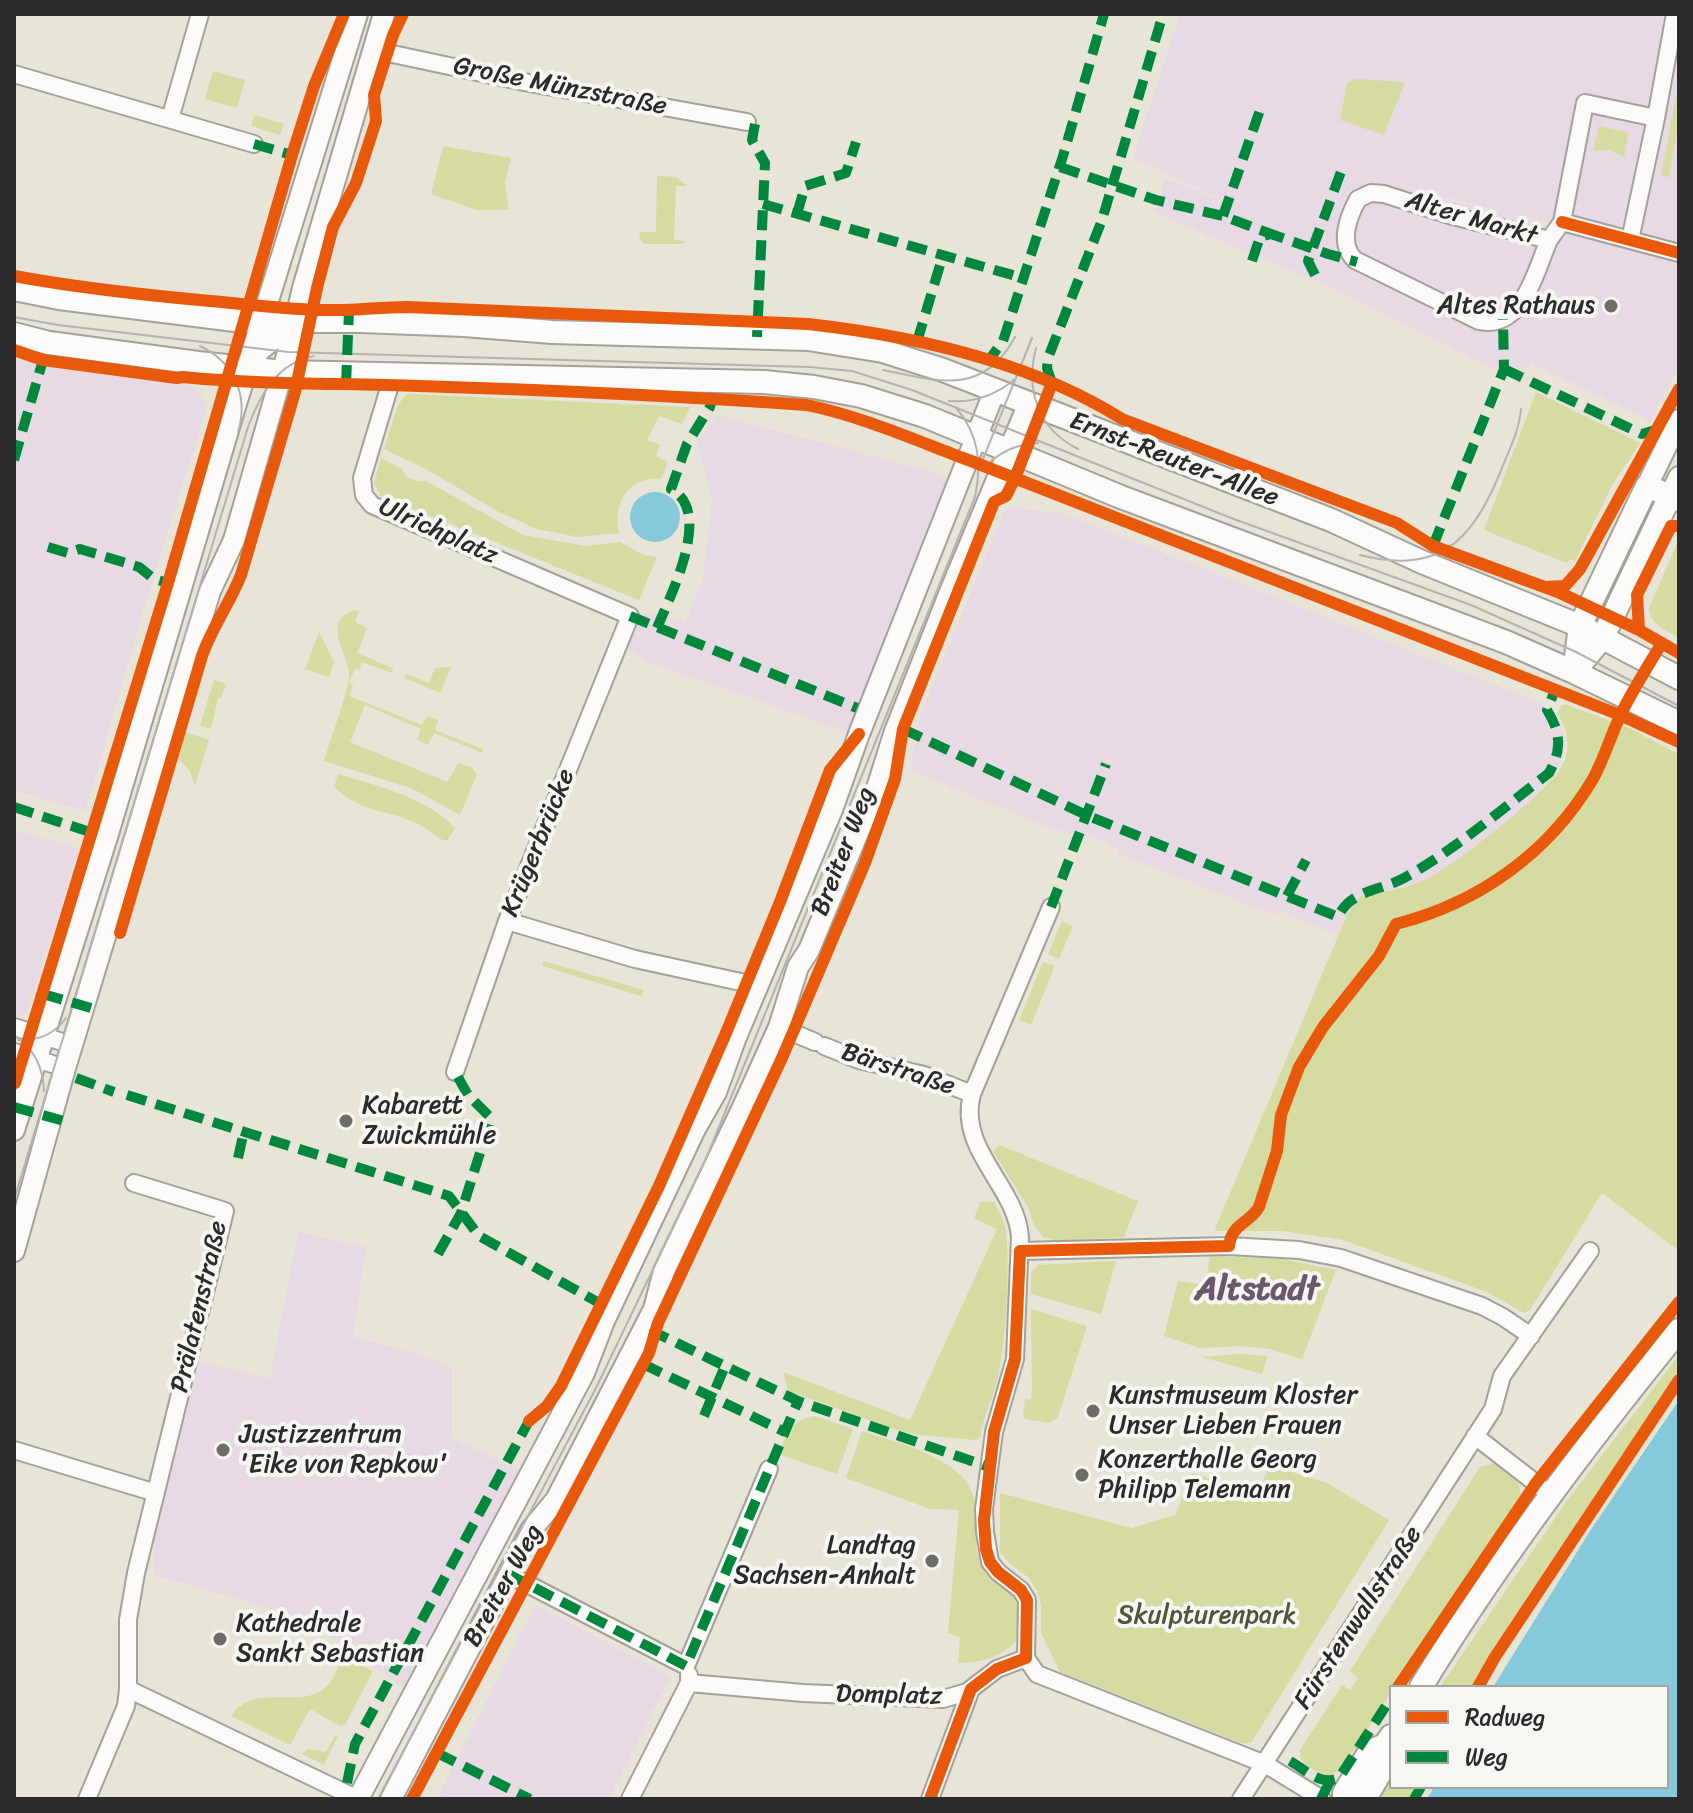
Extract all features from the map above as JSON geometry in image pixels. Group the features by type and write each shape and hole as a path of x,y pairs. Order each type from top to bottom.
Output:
{"main road":[{"name":"Ernst-Reuter-Allee","path":"14,289 59,298 262,322 361,321 552,332 816,340 898,355 1331,520 1422,562 1580,626 1679,678"},
{"name":"Ernst-Reuter-Allee","path":"14,334 49,343 283,372 738,381 802,385 886,403 1121,497 1506,642 1679,723"},
{"path":"1647,486 1676,491 1603,637 1574,672 1580,626 1647,486"},
{"path":"1422,1685 1459,1626 1551,1495 1679,1330"},
{"path":"1344,1799 1344,1793 1370,1751 1388,1740"},
{"path":"1365,1799 1387,1761 1388,1740"}],"street":[{"path":"170,119 200,14"},
{"path":"14,1130 107,837 246,369 357,14"},
{"path":"14,1251 65,1068 210,591 234,540 384,14"},
{"path":"1630,240 1675,14"},
{"name":"Große Münzstraße","path":"374,50 524,82 747,122"},
{"path":"14,74 254,144"},
{"path":"1549,240 1562,222 1585,103 1656,118"},
{"name":"Alter Markt","path":"1376,192 1449,215 1549,240 1521,303 1507,317 1491,322 1475,319 1355,260 1348,253 1345,242 1356,202 1362,195 1376,192"},
{"path":"1562,222 1679,253"},
{"path":"246,369 260,350 295,322"},
{"name":"Ulrichplatz","path":"391,374 362,478 363,491 370,503 377,509 630,616"},
{"name":"Breiter Weg","path":"358,1799 584,1373 604,1321 695,1129 716,1092 833,807 995,390"},
{"name":"Breiter Weg","path":"391,1799 531,1530 556,1500 654,1309 664,1271 779,1027 798,967 814,940 875,794 894,734 1029,403"},
{"path":"1647,486 1679,420"},
{"name":"Krügerbrücke","path":"455,1072 507,921 630,616"},
{"path":"1051,907 972,1094 968,1114 973,1136 988,1168 1014,1208 1020,1251 1015,1359 994,1432 984,1520 986,1549 990,1562 998,1572 1021,1590 1027,1600 1026,1658 1032,1670 1043,1678 1265,1764 1322,1799"},
{"path":"507,921 644,961 759,986"},
{"path":"14,1027 72,1045"},
{"name":"Bärstraße","path":"779,1027 859,1060 924,1075 972,1094"},
{"path":"14,1052 65,1068"},
{"name":"Prälatenstraße","path":"134,1183 225,1211 156,1493"},
{"path":"1020,1251 1229,1246 1316,1252 1482,1306 1531,1336"},
{"name":"Fürstenwallstraße","path":"1241,1799 1493,1409 1502,1376 1590,1251"},
{"path":"1475,1436 1551,1495"},
{"path":"14,1450 156,1493 129,1608 128,1689 124,1712 87,1799"},
{"path":"630,1799 689,1683 686,1666 769,1469"},
{"path":"508,1574 686,1666"},
{"path":"971,1689 997,1669 1026,1658"},
{"name":"Domplatz","path":"689,1683 938,1700 952,1698 971,1689"},
{"path":"128,1689 358,1799"},
{"name":"Domplatz","path":"930,1799 971,1689"}],"shaded area":[{"path":"1180,14 1679,14 1679,365 1651,421 1531,363 1537,347 1528,367 1493,369 1319,282 1155,213 1165,179 1232,204 1133,158","holes":["1390,181 1545,222 1577,248 1544,223 1443,199","1549,289 1559,293 1547,323 1537,318"]},
{"path":"14,356 194,387 207,406 85,811 14,790"},
{"path":"716,415 929,471 953,481 853,734 646,661 626,647 637,613 659,613 685,622 703,579 712,500 697,444"},
{"path":"1006,508 1063,513 1543,704 1562,726 1566,743 1557,771 1500,835 1422,883 1364,894 1346,913 1338,935 1278,910 1275,915 1117,853 1118,849 1090,836 1058,831 910,770 921,713"},
{"path":"14,830 79,849 28,1010 22,1017 14,1014"},
{"path":"298,1232 366,1247 353,1337 452,1367 452,1438 521,1472 406,1690 345,1646 294,1615 155,1575 153,1533 198,1365 201,1362 270,1379"},
{"path":"535,1605 671,1676 609,1799 437,1799"}],"green space":[{"path":"213,71 245,80 237,108 205,99"},
{"path":"1356,79 1405,82 1384,135 1340,120 1347,83"},
{"path":"1679,80 1679,120 1669,177 1661,176"},
{"path":"255,115 284,124 280,135 251,126"},
{"path":"1599,126 1629,132 1624,157 1608,150 1593,151"},
{"path":"443,146 511,158 505,183 509,210 477,210 431,194"},
{"path":"657,176 676,177 688,186 676,186 674,240 687,241 681,244 644,244 640,239 639,232 656,232"},
{"path":"1536,392 1640,443 1611,487 1575,561 1570,559 1567,563 1484,530"},
{"path":"406,395 690,407 682,424 659,416 647,440 660,445 656,456 668,462 661,479 640,482 625,494 618,511 619,533 578,537 537,529 499,512 424,468 384,449 398,405"},
{"path":"381,458 402,469 405,476 426,481 523,535 586,546 620,542 644,555 657,557 639,600 381,496 374,483"},
{"path":"1646,521 1613,593 1607,590 1635,533"},
{"path":"1679,539 1679,638 1652,619 1649,608"},
{"path":"355,610 359,612 355,622 367,628 357,653 393,668 392,673 362,662 359,670 355,668 349,683 353,685 349,696 422,725 427,716 438,720 435,730 483,749 482,753 434,733 428,745 417,740 421,729 365,705 350,742 447,782 458,763 471,767 477,774 460,815 411,788 324,761 349,676 339,639 339,622 344,615"},
{"path":"319,632 334,662 329,677 305,669"},
{"path":"451,667 440,693 404,678 406,674 429,683 435,668"},
{"path":"214,680 226,684 221,698 218,698 211,729 200,726"},
{"path":"1562,705 1627,727 1679,754 1679,1251 1602,1193 1530,1310 1524,1313 1487,1292 1343,1240 1282,1231 1216,1231 1347,915 1361,896 1394,890 1426,879 1457,860 1539,793 1562,766 1567,753 1566,733 1557,714"},
{"path":"185,732 209,740 195,786 190,771 177,757"},
{"path":"338,774 416,800 444,817 455,828 447,841 408,820 355,802 334,787"},
{"path":"1062,921 1073,926 1059,959 1048,954"},
{"path":"544,961 644,990 641,996 542,966"},
{"path":"1043,962 1055,966 1031,1025 1019,1020"},
{"path":"999,1145 1138,1201 1124,1237 1058,1241 1043,1237 993,1151"},
{"path":"981,1201 994,1202 1001,1216 1006,1231 1008,1264 999,1373 980,1438 919,1435 897,1430 789,1391 783,1372 910,1420 997,1229 974,1218"},
{"path":"1210,1256 1282,1259 1336,1270 1302,1359 1270,1349 1240,1346 1200,1348 1164,1336 1178,1281 1206,1285"},
{"path":"1116,1261 1101,1314 1031,1294 1031,1272 1038,1265"},
{"path":"1031,1309 1087,1326 1058,1417 1049,1423 1023,1416 1025,1399 1031,1400 1032,1391"},
{"path":"1239,1354 1268,1356 1262,1374 1202,1357"},
{"path":"1679,1355 1679,1373 1474,1685 1441,1685 1566,1502"},
{"path":"815,1416 853,1429 837,1474 778,1454 796,1424"},
{"path":"862,1431 924,1452 954,1469 965,1480 975,1502 976,1545 982,1566 1016,1599 1019,1620 1016,1642 1002,1653 983,1660 958,1663 960,1637 948,1633 959,1510 930,1509 846,1478"},
{"path":"1493,1464 1504,1469 1519,1487 1521,1500 1395,1685 1389,1685 1389,1695 1340,1771 1327,1776 1313,1769 1304,1763 1300,1750 1342,1685 1350,1690 1358,1678 1350,1671 1480,1467"},
{"name":"Skulpturenpark","path":"1270,1465 1327,1483 1389,1520 1251,1743 1241,1743 1060,1672 1041,1633 1038,1592 1028,1577 1000,1552 1000,1493 1132,1528 1175,1515 1192,1473 1258,1491"},
{"path":"341,1654 373,1671 345,1725 340,1726 310,1709 290,1745 231,1716 244,1704 259,1699 308,1696 323,1690 334,1677"},
{"path":"335,1735 338,1736 324,1765 302,1754 308,1749 326,1752"},
{"path":"1389,1773 1389,1789 1415,1789 1410,1799 1388,1799 1377,1793"}],"water":[{"path":"655,492 673,499 680,517 673,535 655,542 637,535 630,517 637,499"},
{"path":"1679,1400 1679,1799 1427,1799 1433,1789 1669,1789 1669,1685 1494,1685 1590,1531"}],"tram line":[{"path":"14,317 288,352 809,367 852,371 912,390 1231,518 1471,605 1576,652 1679,706"},
{"path":"883,370 940,380 973,377 1002,356 1015,337"},
{"path":"981,464 1032,338"},
{"path":"200,346 222,361 236,382 241,406 238,432"},
{"path":"1036,348 1032,379 1038,407 1053,431 1078,449"},
{"path":"14,1200 248,427 264,392 280,373 314,356"},
{"path":"949,401 985,397 1015,379"},
{"path":"378,1799 596,1388 706,1159 975,497 977,450 970,429 957,409"},
{"path":"1360,555 1411,560 1431,556 1464,535 1489,497 1513,442 1521,409"},
{"path":"982,470 1007,450 1038,443"},
{"path":"18,1040 45,1036 66,1018"},
{"path":"14,1035 36,1059 44,1091"}],"marked path":[{"path":"983,359 989,360 1003,341 1063,156 1104,14"},
{"path":"1052,383 1047,368 1048,358 1102,220 1163,14"},
{"path":"1223,216 1260,110"},
{"path":"755,124 752,140 765,163 757,337"},
{"path":"797,214 805,186 846,173 856,142"},
{"path":"254,144 292,155"},
{"path":"1060,167 1156,200 1223,216 1271,234"},
{"path":"1315,275 1308,261 1342,169"},
{"path":"763,204 1023,278"},
{"path":"1252,261 1260,237 1271,234 1357,262"},
{"path":"917,342 943,255"},
{"path":"346,385 349,310 356,310"},
{"path":"1433,546 1504,369 1503,319"},
{"path":"14,460 43,360"},
{"path":"1504,369 1642,434 1659,429"},
{"path":"657,628 678,576 689,535 689,516 683,500 671,489 687,444 712,399"},
{"path":"48,547 68,553 80,549 139,567 154,579 168,583"},
{"path":"630,616 857,708"},
{"path":"903,729 1086,815 1338,917 1343,908 1358,896 1404,878 1442,854 1549,773 1558,749 1555,726 1547,710 1555,690"},
{"path":"1051,907 1106,764"},
{"path":"14,807 93,833"},
{"path":"1287,896 1306,860"},
{"path":"43,994 98,1010"},
{"path":"438,1254 461,1213 491,1118 468,1095 455,1072"},
{"path":"76,1078 114,1092"},
{"path":"127,1095 449,1196 479,1236 601,1304"},
{"path":"14,1107 64,1121"},
{"path":"238,1158 244,1131"},
{"path":"653,1337 654,1332 798,1401 989,1467"},
{"path":"643,1364 785,1432"},
{"path":"704,1416 725,1366"},
{"path":"508,1574 686,1666 798,1401"},
{"path":"347,1783 355,1744 529,1421"},
{"path":"1290,1761 1319,1779 1339,1778 1389,1701"},
{"path":"437,1753 530,1799"},
{"path":"1321,1799 1330,1781"},
{"path":"1414,1799 1420,1789"}],"cycle path":[{"path":"15,1083 168,583 292,155 314,86 344,14"},
{"path":"120,933 202,656 241,575 295,392 333,227 356,183 376,121 374,95 403,14"},
{"path":"1562,222 1679,253"},
{"path":"14,276 112,291 283,308 337,310 407,307 808,324 930,344 971,354 1049,381 1122,419 1397,523 1433,546 1558,592 1639,630 1679,653"},
{"path":"14,350 43,360 177,378 565,391 807,405 870,423 971,461 1620,715 1679,742"},
{"path":"412,1799 649,1353 658,1323 782,1058 865,863 895,779 903,729 994,502 1006,496 1015,478 1052,383"},
{"path":"1544,587 1565,586 1580,569 1679,389"},
{"path":"1639,630 1637,595 1671,526 1679,526"},
{"path":"930,1799 971,1689 997,1669 1026,1658 1027,1600 1021,1590 990,1562 984,1520 994,1432 1015,1359 1020,1251 1229,1246 1237,1228 1259,1207 1277,1151 1281,1115 1299,1067 1323,1027 1379,956 1396,924 1456,903 1483,888 1533,852 1555,830 1593,779 1622,712 1662,643"},
{"path":"529,1421 547,1406 561,1386 659,1186 780,902 830,770 859,734"},
{"path":"1399,1685 1536,1483 1679,1302"},
{"path":"1479,1685 1679,1380"}],"place":[{"name":"Altes Rathaus","path":"1611,306"},
{"name":"Kabarett Zwickmühle","path":"346,1121"},
{"name":"Kunstmuseum Kloster Unser Lieben Frauen","path":"1093,1411"},
{"name":"Justizzentrum 'Eike von Repkow'","path":"223,1450"},
{"name":"Konzerthalle Georg Philipp Telemann","path":"1082,1475"},
{"name":"Landtag Sachsen-Anhalt","path":"932,1561"},
{"name":"Kathedrale Sankt Sebastian","path":"220,1639"}],"district":[{"name":"Altstadt","path":"1257,1290"}]}
